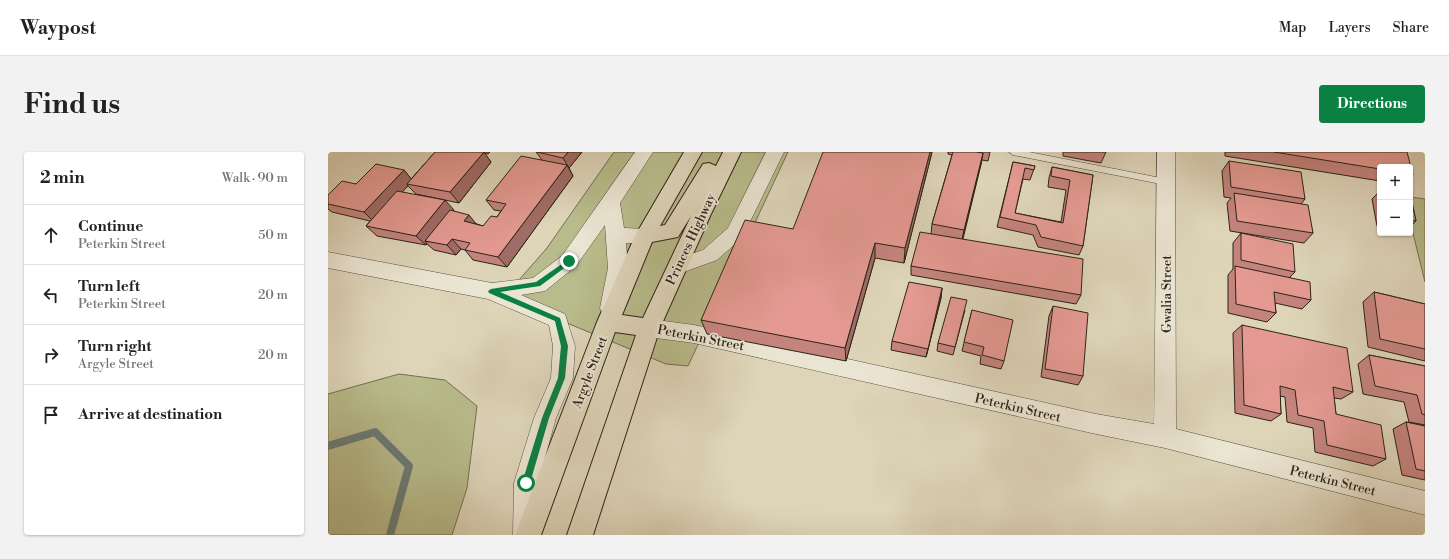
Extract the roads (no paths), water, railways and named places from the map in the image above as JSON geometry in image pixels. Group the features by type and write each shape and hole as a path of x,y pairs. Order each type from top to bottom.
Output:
{"highway":[{"path":"608,322 645,236 693,152"},
{"path":"645,236 671,232 719,152"},
{"name":"Princes Highway","path":"649,328 701,214 732,152"},
{"name":"Peterkin Street","path":"608,322 649,328"},
{"name":"Argyle Street","path":"528,535 608,322"},
{"path":"580,535 649,328"}],"street":[{"path":"491,291 538,285 569,261 612,202 644,152"},
{"path":"678,266 710,255 735,233 775,152"},
{"name":"Gwalia Street","path":"1165,437 1166,152"},
{"name":"Argyle Street","path":"608,322 618,268 612,202"},
{"path":"616,235 645,236"},
{"path":"328,260 491,291 558,320 564,346 562,378 545,418 526,483 525,535"},
{"name":"Peterkin Street","path":"649,328 694,334 1096,424 1165,437 1425,503"}],"lane":[{"path":"1013,152 1166,182"}],"waterway":[{"path":"328,446 375,432 409,466 390,535"}]}
